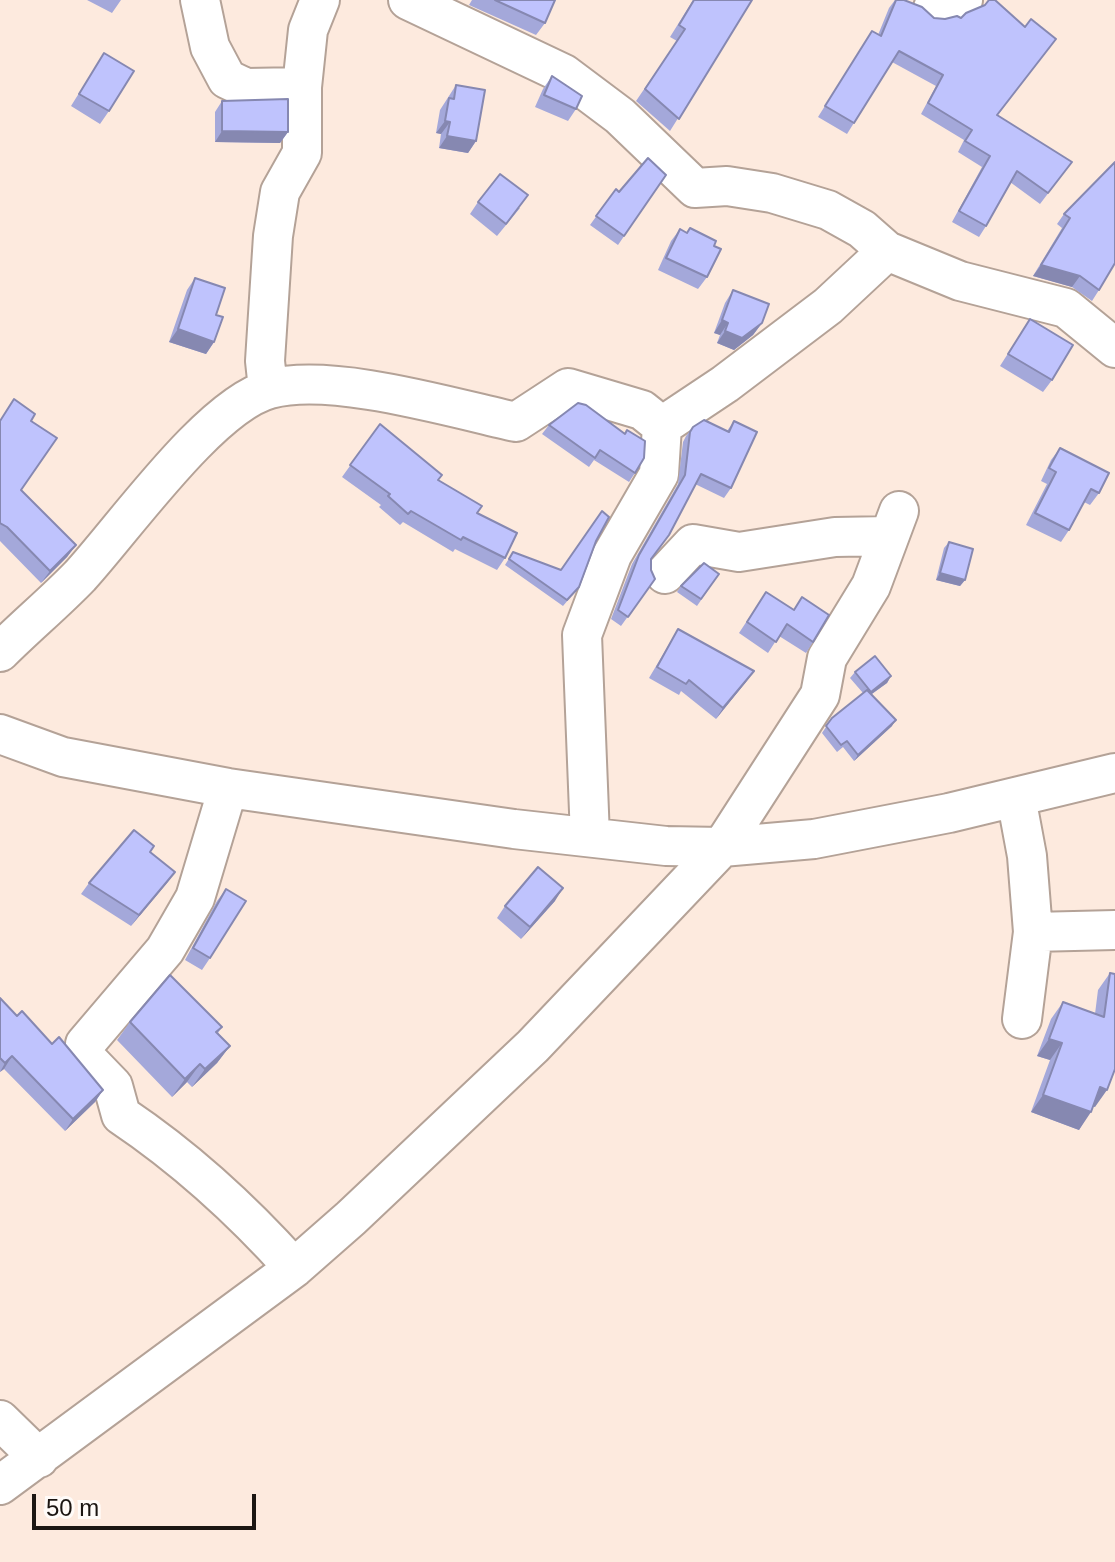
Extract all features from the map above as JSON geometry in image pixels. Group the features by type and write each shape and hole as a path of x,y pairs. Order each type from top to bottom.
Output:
{"street":[{"path":"200,0 210,47 227,79 246,88 302,87"},
{"path":"268,389 265,361 273,236 280,192 302,153 302,87 308,30 320,0"},
{"path":"408,0 564,74 620,116 695,188 727,186 772,193 828,210 862,229 887,251 960,281 1066,308 1115,348"},
{"path":"662,426 725,384 828,306 887,251"},
{"path":"0,652 79,577 155,487 228,411 268,389 306,384 344,388 397,396 516,422 568,388 642,410 662,426"},
{"path":"590,837 582,635 612,555 659,474 662,426"},
{"path":"0,1485 294,1268 384,1188 533,1046 722,847 820,695 827,658 871,586 894,524 739,552 693,544 665,574"},
{"path":"0,734 53,754 228,788 408,815 666,846 722,847 814,839 934,816 1115,773"},
{"path":"228,788 195,898 165,950 85,1044 85,1057 113,1086 121,1115 169,1147 257,1227 294,1268"},
{"path":"1016,797 1027,856 1033,932 1022,1019"},
{"path":"1033,932 1115,930"},
{"path":"0,1420 39,1458"}],"building":[{"path":"495,0 555,0 545,23"},
{"path":"694,0 752,0 679,119 645,89 685,29 679,25"},
{"path":"896,0 922,7 934,18 945,19 961,18 989,0 995,0 1025,27 1031,19 1056,39 997,115 1072,162 1048,193 1017,171 986,226 959,211 990,156 965,141 972,130 928,103 943,75 899,51 854,123 825,106 872,31 881,36"},
{"path":"104,53 134,71 109,111 79,94"},
{"path":"552,76 582,96 576,109 544,95"},
{"path":"456,85 485,90 476,141 447,136 450,122 445,121 449,98 454,99"},
{"path":"288,99 288,132 222,131 222,101"},
{"path":"648,158 666,175 624,236 596,216 616,189 619,192"},
{"path":"1115,162 1115,263 1099,290 1080,276 1041,265 1070,218 1064,214"},
{"path":"500,174 528,195 506,224 478,202"},
{"path":"690,228 716,241 714,246 721,249 707,277 666,258 680,229 687,233"},
{"path":"195,278 225,288 216,315 223,317 214,342 178,329"},
{"path":"733,290 769,304 762,323 742,338 725,331 728,323 722,320"},
{"path":"1030,319 1073,345 1052,380 1008,354"},
{"path":"14,399 35,414 31,421 57,438 21,490 76,545 50,571 0,523 0,421"},
{"path":"578,403 586,405 625,434 627,430 645,441 644,458 635,473 600,450 595,458 549,425"},
{"path":"704,420 729,432 734,421 757,432 731,488 701,474 669,535 651,559 655,579 628,617 618,610 639,555 685,475 690,432"},
{"path":"380,424 442,475 438,480 482,506 477,513 517,533 505,558 463,537 461,540 411,511 408,514 388,496 390,494 350,465"},
{"path":"1060,448 1109,473 1099,493 1091,489 1069,530 1035,513 1056,472 1049,468"},
{"path":"602,511 609,517 596,541 579,587 567,600 509,559 513,552 561,570"},
{"path":"949,542 973,549 965,580 940,573"},
{"path":"704,563 719,574 701,599 681,586"},
{"path":"766,592 794,610 802,597 829,615 813,642 787,624 776,642 747,622"},
{"path":"678,629 754,671 723,708 689,680 686,684 657,667"},
{"path":"875,656 891,676 871,692 855,672"},
{"path":"867,690 896,720 858,755 847,741 841,745 826,726"},
{"path":"134,830 154,846 150,852 175,872 139,915 89,883"},
{"path":"538,867 563,888 530,927 505,906"},
{"path":"226,889 246,901 210,958 193,948"},
{"path":"1110,973 1115,974 1115,1069 1107,1090 1100,1087 1091,1112 1043,1095 1062,1043 1049,1039 1063,1002 1104,1017"},
{"path":"170,975 222,1027 216,1032 230,1046 205,1069 200,1064 185,1079 130,1022"},
{"path":"0,998 17,1016 22,1011 52,1044 59,1037 103,1090 73,1119 12,1056 5,1063 0,1058"}]}
